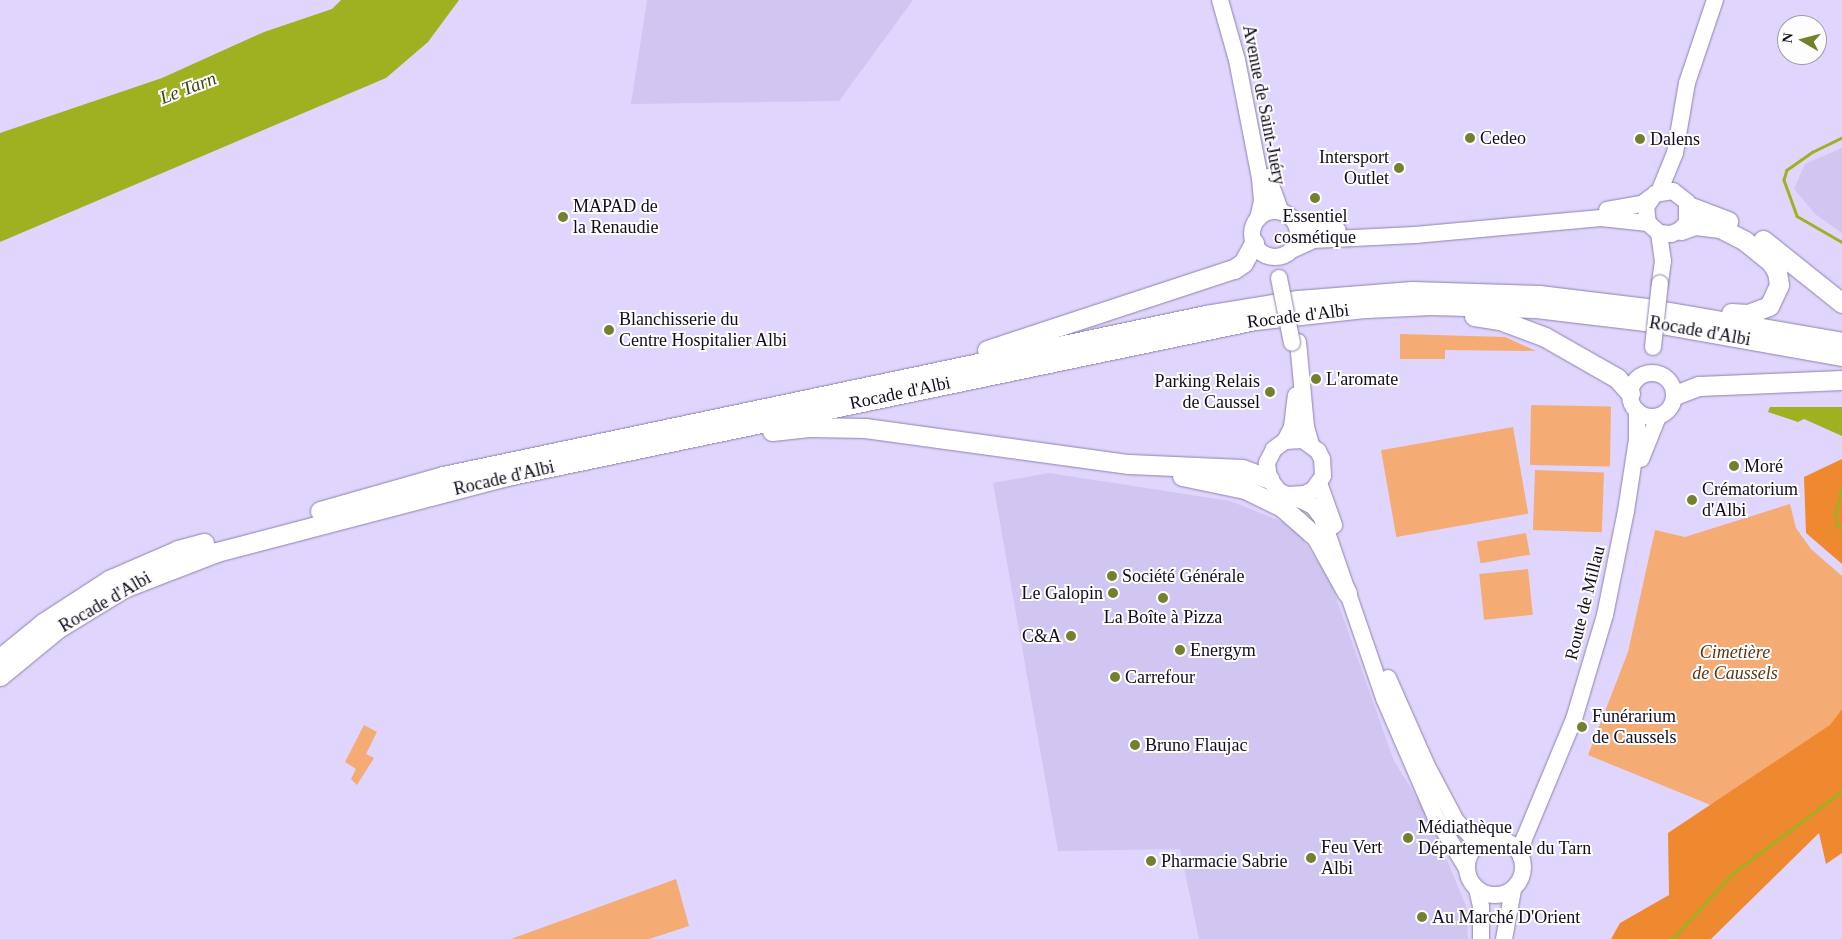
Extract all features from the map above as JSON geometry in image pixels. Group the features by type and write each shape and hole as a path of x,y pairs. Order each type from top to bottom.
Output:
{"highway":[{"path":"1684,200 1762,239 1842,303"},
{"path":"1670,312 1685,308 1748,314 1759,312 1770,306 1779,285 1778,272 1771,262 1745,241 1709,225 1679,231"},
{"path":"918,376 938,365 1234,269 1260,250"},
{"name":"Rocade d'Albi","path":"0,658 50,618 109,580 178,550 443,476 1206,315 1298,300 1367,294 1456,291 1539,295 1670,312 1842,342"},
{"name":"Rocade d'Albi","path":"0,676 57,629 91,607 124,588 188,561 440,492 1255,320 1366,308 1485,306 1580,312 1842,356"},
{"path":"1366,308 1385,314 1482,317 1522,327 1617,378 1630,393"},
{"path":"1675,395 1699,386 1842,380"},
{"path":"706,435 738,436 843,426 1198,478 1258,495 1282,507 1316,537 1347,593"},
{"path":"1038,454 1129,464 1242,469 1269,479"}],"main road":[{"name":"Avenue de Saint-Juéry","path":"1220,0 1237,60 1260,178 1262,201 1258,219"},
{"name":"Avenue de Saint-Juéry","path":"1230,0 1271,192 1281,212"},
{"path":"1652,350 1662,374 1671,383 1675,395 1670,409 1658,417 1646,417 1637,411 1630,393 1635,381 1643,374 1652,350 1662,261 1646,207 1655,195 1675,153 1687,83 1715,0"},
{"path":"1662,261 1679,231 1687,222 1675,153"},
{"path":"1283,278 1275,265 1260,250 1252,230 1258,219 1265,214 1281,212 1296,224 1341,231 1454,226 1630,208 1655,195 1684,200"},
{"path":"1260,250 1277,258 1313,240 1415,235 1575,219 1601,218 1679,231"},
{"path":"1296,224 1299,237 1284,266 1283,278 1295,342 1306,427 1311,444 1322,459 1319,483 1376,648 1426,766 1456,821 1472,836 1486,840 1506,841 1521,856 1523,872 1508,893 1495,939"},
{"path":"1295,342 1296,407 1285,441 1270,455 1269,479 1280,492 1313,506 1322,518 1384,698 1435,816 1466,867 1476,889 1481,907 1481,939"},
{"path":"1643,374 1662,374"},
{"name":"Route de Millau","path":"1521,856 1524,839 1578,702 1605,615 1626,511 1637,439 1637,411"},
{"name":"Route de Millau","path":"1626,511 1643,451 1658,417"},
{"path":"1285,441 1302,440 1311,444"},
{"path":"1288,495 1305,494 1319,483"},
{"name":"Route de Millau","path":"1506,841 1522,824 1568,717 1578,702"},
{"path":"1466,867 1472,850 1486,840"},
{"path":"1476,889 1492,896 1508,893"},
{"path":"1504,939 1508,893"}],"shaded area":[{"path":"647,0 913,0 839,101 631,104"},
{"path":"1842,148 1842,233 1815,214 1794,189 1805,164"},
{"path":"1842,459 1842,564 1806,533 1804,477"},
{"path":"1049,473 1230,501 1294,526 1330,580 1394,761 1430,819 1466,906 1468,939 1199,939 1180,849 1058,851 993,483"},
{"path":"1842,709 1842,853 1826,864 1819,833 1711,939 1611,939 1620,923 1669,895 1668,833 1830,725"}],"green space":[{"path":"1400,334 1505,337 1536,351 1445,350 1445,359 1400,359"},
{"path":"1531,405 1611,406 1610,466 1530,465"},
{"path":"1513,427 1528,514 1396,537 1381,450"},
{"path":"1535,470 1604,472 1602,532 1533,530"},
{"name":"Cimetière de Caussels","path":"1790,504 1796,528 1811,549 1842,576 1842,723 1713,806 1588,755 1628,652 1655,530 1685,537"},
{"path":"1526,533 1530,555 1481,563 1477,542"},
{"path":"1528,569 1533,615 1484,620 1479,574"},
{"path":"364,725 377,732 366,754 374,758 357,785 351,779 356,769 345,762"},
{"path":"676,879 689,926 649,939 511,939"}],"water":[{"name":"Le Tarn","path":"341,0 459,0 428,42 386,78 0,242 0,133 162,78 264,32 332,9"},
{"path":"1770,407 1842,407 1842,436 1804,419 1798,422 1768,412"}],"waterway":[{"path":"1842,138 1813,152 1787,170 1784,180 1797,216 1842,242"},
{"path":"1842,489 1836,511 1837,526 1842,527"},
{"path":"1672,939 1732,874 1842,791"}],"place":[{"name":"Cedeo","path":"1470,138"},
{"name":"Dalens","path":"1640,139"},
{"name":"Intersport Outlet","path":"1399,168"},
{"name":"Essentiel cosmétique","path":"1315,198"},
{"name":"MAPAD de la Renaudie","path":"563,217"},
{"name":"Blanchisserie du Centre Hospitalier Albi","path":"609,330"},
{"name":"L'aromate","path":"1316,379"},
{"name":"Parking Relais de Caussel","path":"1270,392"},
{"name":"Moré","path":"1734,466"},
{"name":"Crématorium d'Albi","path":"1692,500"},
{"name":"Société Générale","path":"1112,576"},
{"name":"Le Galopin","path":"1113,593"},
{"name":"La Boîte à Pizza","path":"1163,598"},
{"name":"C&A","path":"1071,636"},
{"name":"Energym","path":"1180,650"},
{"name":"Carrefour","path":"1115,677"},
{"name":"Funérarium de Caussels","path":"1582,727"},
{"name":"Bruno Flaujac","path":"1135,745"},
{"name":"Médiathèque Départementale du Tarn","path":"1408,838"},
{"name":"Feu Vert Albi","path":"1311,858"},
{"name":"Pharmacie Sabrie","path":"1151,861"},
{"name":"Au Marché D'Orient","path":"1422,917"}]}
